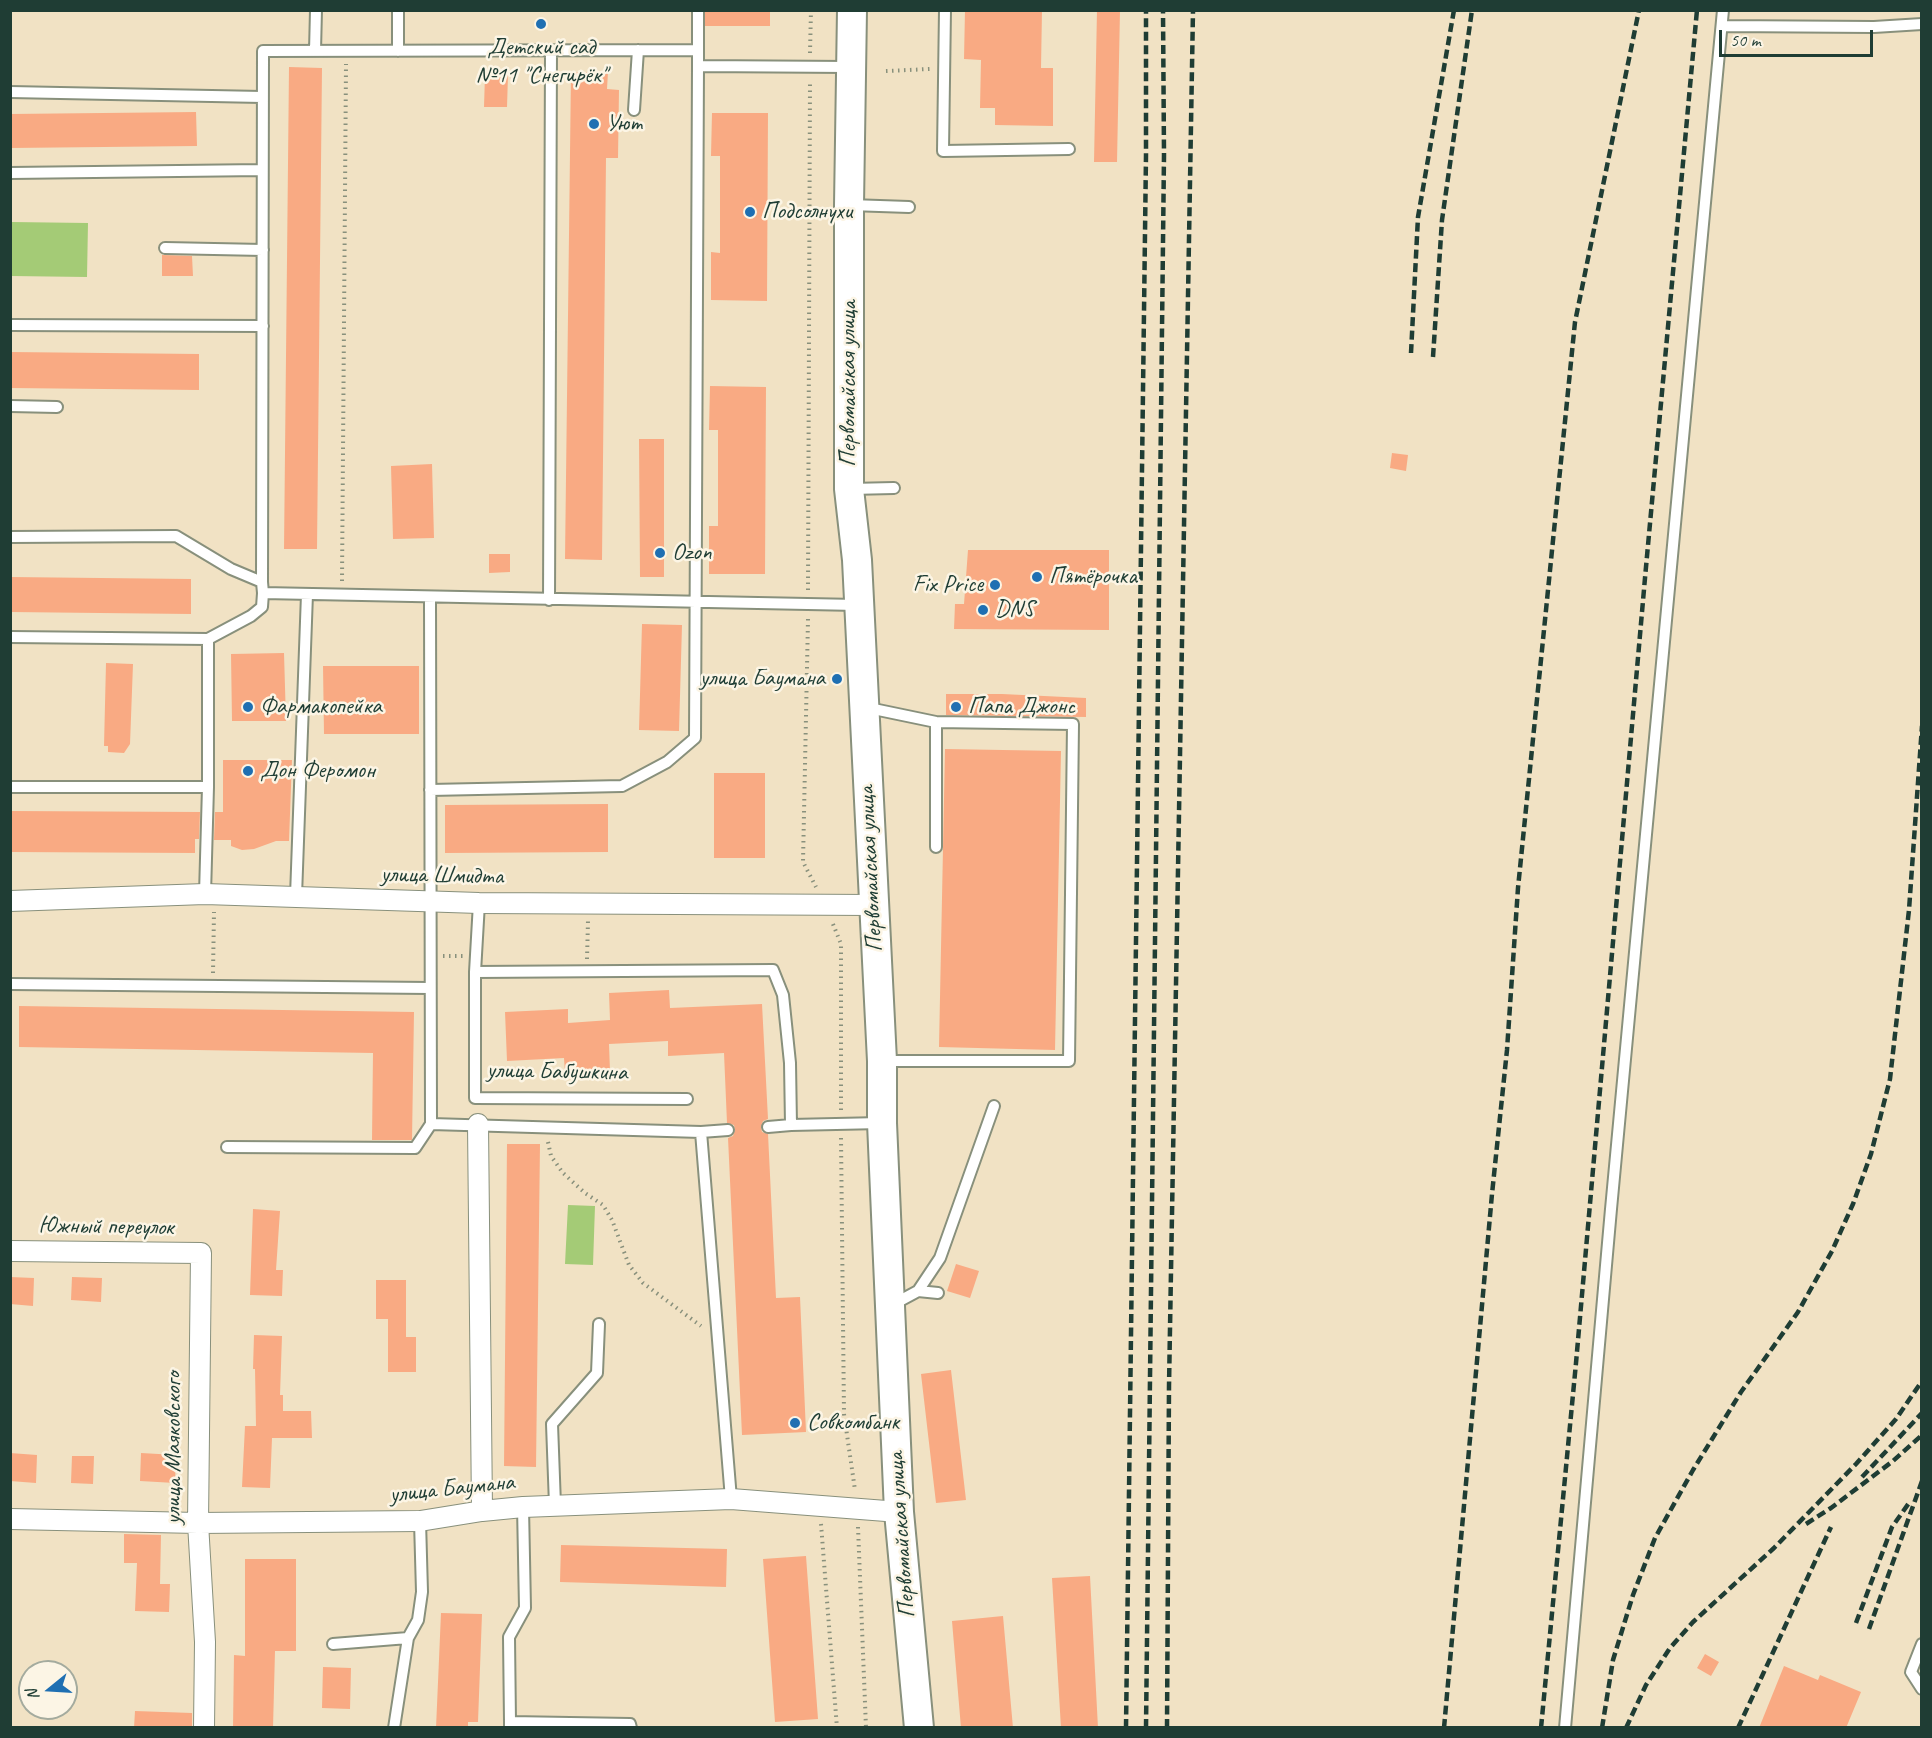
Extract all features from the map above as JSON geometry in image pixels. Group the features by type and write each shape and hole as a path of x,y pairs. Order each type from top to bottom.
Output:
{"main road":[{"name":"Первомайская улица","path":"852,10 849,489 857,560 882,1061 882,1123 899,1512 919,1728"}],"street":[{"name":"улица Шмидта","path":"10,901 210,894 479,903 873,906"},
{"path":"478,1124 482,1510"},
{"name":"Южный переулок","path":"10,1251 201,1253"},
{"name":"улица Маяковского","path":"201,1253 198,1523 205,1642 204,1728"},
{"name":"улица Баумана","path":"10,1519 198,1523 420,1521 482,1510 523,1507 731,1499 899,1512"}],"lane":[{"path":"315,51 316,10"},
{"path":"398,10 398,51"},
{"path":"430,790 622,786 667,762 695,738 698,10"},
{"path":"945,10 943,151 1069,149"},
{"path":"1565,1728 1612,1197 1723,10"},
{"path":"1722,26 1874,27 1922,24"},
{"path":"634,110 638,50"},
{"path":"10,638 208,639 251,616 262,607 263,51 698,50"},
{"path":"549,600 551,51"},
{"path":"698,66 853,67"},
{"path":"10,92 262,97"},
{"path":"10,173 262,170"},
{"path":"849,205 909,207"},
{"path":"165,248 263,249"},
{"path":"10,325 263,326"},
{"path":"10,406 57,407"},
{"path":"849,489 894,488"},
{"path":"10,537 176,536 263,588 307,594 858,605"},
{"path":"296,896 307,594"},
{"path":"227,1147 415,1148 430,1124 430,597"},
{"path":"208,639 210,894"},
{"path":"864,707 936,722 1073,724 1069,1061 882,1061"},
{"path":"936,722 936,848"},
{"path":"10,787 208,787"},
{"name":"улица Бабушкина","path":"479,903 475,972 475,1098 687,1099"},
{"path":"475,972 773,970 783,995 790,1063 791,1125"},
{"path":"10,984 430,988"},
{"path":"889,1306 918,1291 940,1258 994,1106"},
{"path":"768,1127 882,1123"},
{"path":"430,1124 701,1132 728,1130"},
{"path":"701,1132 731,1499"},
{"path":"918,1291 939,1293"},
{"path":"555,1506 552,1424 597,1373 599,1324"},
{"path":"523,1507 525,1608 509,1637 510,1725 630,1724 631,1728"},
{"path":"394,1728 408,1638 418,1620 422,1592 420,1521"},
{"path":"333,1644 408,1638"},
{"path":"1922,1644 1911,1672 1922,1689"}],"path":[{"path":"811,10 808,605 803,861 841,944 844,1414 857,1508 866,1728"},
{"path":"342,595 346,51"},
{"path":"886,71 944,69"},
{"path":"210,894 213,986"},
{"path":"587,971 588,903"},
{"path":"430,956 476,956"},
{"path":"545,1126 551,1156 563,1173 585,1193 603,1205 612,1220 629,1265 643,1283 718,1338"},
{"path":"819,1505 837,1728"}],"green space":[{"path":"11,222 88,223 87,277 11,276"},
{"path":"568,1205 595,1206 593,1265 565,1264"}],"building":[{"path":"705,10 770,10 770,26 705,26"},
{"path":"965,10 1042,10 1041,68 1053,68 1053,126 995,125 995,108 980,108 981,60 964,59"},
{"path":"1097,10 1120,10 1117,162 1094,162"},
{"path":"289,67 322,68 317,549 284,549"},
{"path":"571,72 608,72 607,89 619,90 618,158 606,158 602,560 565,559"},
{"path":"485,75 508,75 507,107 484,107"},
{"path":"196,112 197,146 10,148 10,114"},
{"path":"712,113 768,113 767,301 711,300 711,252 720,253 720,156 711,156"},
{"path":"162,255 192,256 193,276 162,276"},
{"path":"10,352 199,354 199,390 10,388"},
{"path":"710,386 766,387 765,574 709,574 709,526 718,526 718,430 709,430"},
{"path":"639,439 664,439 664,577 640,577"},
{"path":"1392,453 1408,455 1406,471 1390,468"},
{"path":"432,464 434,538 393,539 391,466"},
{"name":"Пятёрочка","path":"968,550 1109,550 1109,630 954,629 955,604 964,604"},
{"path":"489,554 510,554 510,572 489,573"},
{"path":"10,577 191,579 191,614 10,612"},
{"path":"642,624 682,625 679,731 639,730"},
{"path":"284,653 286,721 232,721 231,654"},
{"path":"106,663 133,664 130,744 124,753 108,752 108,746 104,746"},
{"path":"323,666 419,666 419,734 324,734"},
{"path":"946,694 1086,698 1086,717 946,715"},
{"path":"945,749 1061,751 1055,1050 939,1047"},
{"path":"223,760 292,760 289,841 276,841 254,849 242,850 231,846 231,840 214,840 215,812 223,812"},
{"path":"714,773 765,773 765,858 714,858"},
{"path":"608,804 608,852 445,853 445,805"},
{"path":"10,811 200,812 199,839 195,839 195,853 10,852"},
{"path":"669,990 670,1008 762,1004 768,1119 763,1121 761,1127 762,1132 768,1134 776,1298 800,1297 806,1432 742,1435 728,1138 733,1136 735,1130 734,1125 727,1123 724,1053 668,1056 668,1041 609,1044 610,1071 565,1073 564,1058 507,1061 505,1012 568,1009 568,1023 610,1020 609,993"},
{"path":"19,1006 414,1012 412,1140 372,1140 373,1053 19,1047"},
{"path":"507,1144 540,1144 536,1467 504,1466"},
{"path":"253,1209 280,1211 276,1270 283,1270 282,1296 250,1295"},
{"path":"956,1264 979,1271 970,1298 947,1291"},
{"path":"10,1277 34,1278 33,1306 10,1304"},
{"path":"72,1277 102,1278 101,1302 71,1300"},
{"path":"376,1280 406,1280 406,1337 416,1337 416,1372 388,1372 388,1319 376,1319"},
{"path":"254,1335 282,1336 280,1395 283,1395 283,1411 311,1411 312,1438 272,1438 270,1488 242,1487 245,1426 256,1426"},
{"path":"951,1370 966,1500 936,1503 921,1374"},
{"path":"10,1453 37,1455 36,1483 10,1481"},
{"path":"141,1453 176,1455 175,1483 140,1481"},
{"path":"72,1456 94,1456 93,1484 71,1483"},
{"path":"124,1534 161,1535 160,1584 170,1584 169,1612 135,1611 137,1563 124,1563"},
{"path":"561,1545 727,1549 726,1587 560,1582"},
{"path":"806,1556 818,1719 775,1722 763,1559"},
{"path":"245,1559 296,1559 296,1651 275,1651 273,1728 233,1728 234,1655 245,1656"},
{"path":"1090,1576 1098,1728 1061,1728 1052,1578"},
{"path":"441,1613 482,1614 478,1722 468,1722 468,1728 436,1728"},
{"path":"1003,1616 1013,1728 961,1728 952,1621"},
{"path":"1705,1654 1719,1662 1711,1676 1697,1668"},
{"path":"1784,1666 1818,1680 1820,1675 1861,1692 1846,1728 1759,1728"},
{"path":"323,1667 351,1668 350,1709 322,1708"},
{"path":"135,1711 192,1713 192,1728 134,1728"}],"railway":[{"path":"1126,1728 1146,10"},
{"path":"1146,1728 1164,155 1163,10"},
{"path":"1167,1728 1169,1386 1193,10"},
{"path":"1411,353 1418,217 1454,10"},
{"path":"1433,357 1442,220 1472,10"},
{"path":"1444,1728 1507,1050 1518,888 1575,322 1639,10"},
{"path":"1541,1728 1576,1363 1697,10"},
{"path":"1602,1728 1613,1660 1633,1595 1655,1538 1741,1392 1798,1312 1832,1251 1853,1204 1871,1154 1890,1079 1909,910 1922,726"},
{"path":"1626,1728 1646,1685 1670,1648 1693,1622 1774,1548 1856,1464 1896,1419 1922,1381"},
{"path":"1862,1477 1922,1413"},
{"path":"1806,1524 1893,1461 1922,1435"},
{"path":"1869,1629 1922,1481"},
{"path":"1856,1623 1892,1527 1909,1503"},
{"path":"1738,1728 1831,1527"}],"place":[{"name":"Детский сад №11 \"Снегирёк\"","path":"541,24"},
{"name":"Уют","path":"594,124"},
{"name":"Подсолнухи","path":"750,212"},
{"name":"Ozon","path":"660,553"},
{"name":"Пятёрочка","path":"1037,577"},
{"name":"Fix Price","path":"995,585"},
{"name":"DNS","path":"983,610"},
{"name":"улица Баумана","path":"837,679"},
{"name":"Фармакопейка","path":"248,707"},
{"name":"Папа Джонс","path":"956,707"},
{"name":"Дон Феромон","path":"248,771"},
{"name":"Совкомбанк","path":"795,1423"}]}
